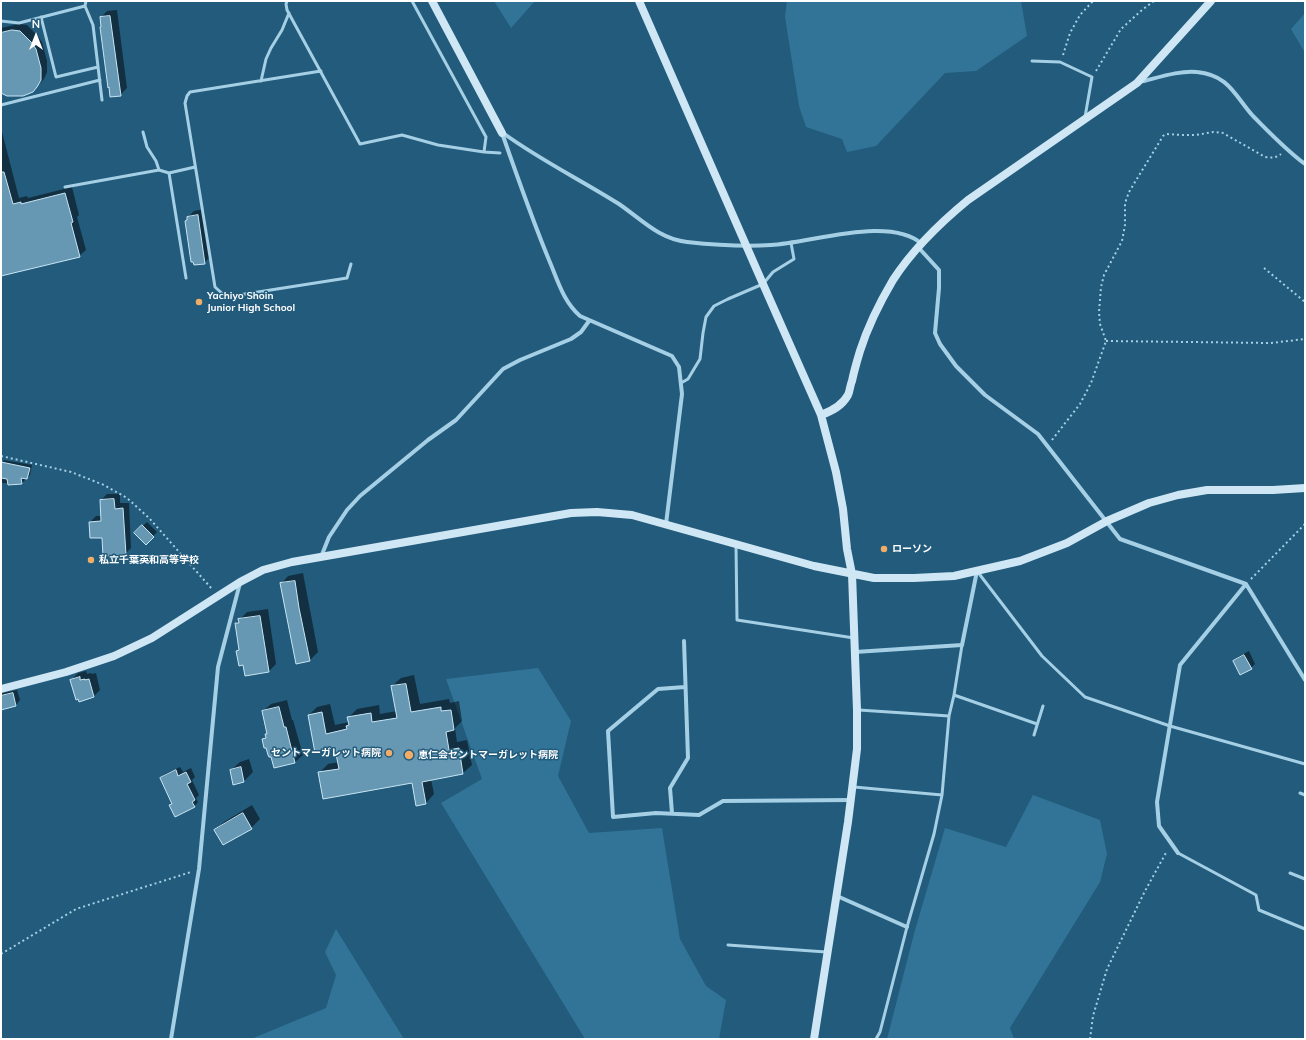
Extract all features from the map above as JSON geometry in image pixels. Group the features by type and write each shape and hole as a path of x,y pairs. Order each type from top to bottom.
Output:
{"street":[{"path":"432,1 502,133 543,245 566,300 577,314 589,321 672,356 679,367 682,383 682,394 666,524"},
{"path":"639,1 821,415 836,472 843,509 847,549 852,574 857,710 856,749 853,787 814,1039"},
{"path":"821,415 839,406 848,395 869,325 893,280 907,260 944,220 968,200 1138,83 1211,1"},
{"path":"1138,83 1178,73 1206,73 1218,78 1234,90 1252,114 1286,150 1305,164"},
{"path":"502,133 525,149 620,205 664,236 685,242 746,246 791,243 858,231 896,232 917,239 920,246 939,270 935,334 940,344 956,366 985,395 1038,434 1120,539 1246,584 1305,680"},
{"path":"321,557 333,532 347,510 360,496 428,440 456,420 504,369 520,360 570,339 581,332 589,321"},
{"path":"1,689 66,672 114,656 152,638 240,582 263,570 292,562 571,513 597,512 632,515 814,566 874,578 914,578 954,576 1020,561 1067,543 1107,521 1149,503 1178,494 1207,490 1273,490 1305,488"},
{"path":"854,652 962,645 977,571"},
{"path":"171,1039 199,869 218,667 240,582"},
{"path":"1178,853 1159,826 1157,802 1180,665 1246,584"},
{"path":"672,813 670,788 688,758 684,641"},
{"path":"685,687 658,689 608,731 613,817 656,812 698,815 723,801 851,800"},
{"path":"837,896 907,927"}],"lane":[{"path":"86,1 85,6 93,25 102,100"},
{"path":"287,1 286,4 289,13 360,144 402,136 438,145 484,152 500,152"},
{"path":"412,1 486,137 484,152"},
{"path":"1,22 19,23 85,6"},
{"path":"261,81 266,59 282,30 289,13"},
{"path":"41,17 56,77 98,67"},
{"path":"1032,61 1060,62 1092,77 1084,120"},
{"path":"321,72 190,92 185,103 215,287 226,296 347,278 351,264"},
{"path":"1,104 100,80"},
{"path":"143,132 148,147 159,170"},
{"path":"65,187 159,170 169,173 196,167"},
{"path":"169,173 186,278"},
{"path":"682,383 688,379 700,359 706,317 714,306 763,284 773,272 794,259 791,243"},
{"path":"736,544 737,620 854,638"},
{"path":"977,571 1042,656 1086,696 1170,726 1305,764"},
{"path":"876,1039 880,1032 907,927 934,834 942,795 949,716 962,645"},
{"path":"954,695 1037,724"},
{"path":"1034,735 1043,706"},
{"path":"857,710 949,716"},
{"path":"853,787 942,795"},
{"path":"1300,793 1305,795"},
{"path":"1178,853 1256,895 1259,910 1305,929"},
{"path":"1290,873 1305,879"},
{"path":"728,945 828,952"}],"path":[{"path":"1060,62 1070,33 1080,15 1093,1"},
{"path":"1092,77 1121,30 1154,1"},
{"path":"1048,446 1080,404 1091,383 1106,341 1100,324 1099,312 1101,288 1104,275 1122,241 1125,225 1125,203 1129,192 1163,136 1166,134 1182,135 1213,132 1222,133 1265,157 1272,158 1278,156 1286,150"},
{"path":"1264,268 1305,302"},
{"path":"1106,341 1271,343 1305,339"},
{"path":"1,456 71,472 104,484 127,498 149,518 218,596"},
{"path":"1246,584 1305,524"},
{"path":"1090,1039 1093,1016 1106,969 1171,844"},
{"path":"1,954 76,909 199,869"}],"shaded area":[{"path":"494,1 535,1 511,28"},
{"path":"787,1 1021,1 1027,36 976,71 945,73 876,146 847,152 842,139 806,127 799,106 785,17"},
{"path":"1305,13 1305,53 1291,29"},
{"path":"538,668 571,721 558,776 589,833 662,828 680,939 706,986 726,1000 719,1039 585,1039 441,803 482,779 446,679"},
{"path":"1033,795 1100,820 1107,854 1100,882 1010,1028 1014,1039 887,1039 915,930 945,828 1006,847"},
{"path":"336,929 404,1039 251,1039 326,1008 336,975 325,952"}],"building":[{"path":"110,16 121,96 110,97 100,27 100,17"},
{"path":"12,30 20,31 31,42 36,49 41,68 41,80 37,87 33,92 23,96 7,96 1,93 1,33"},
{"path":"1,172 4,172 13,204 21,202 21,204 65,193 80,257 1,276"},
{"path":"198,215 205,264 194,265 193,262 191,262 185,221 187,220 187,217"},
{"path":"1,462 30,468 27,479 21,478 22,484 8,485 7,479 1,478"},
{"path":"114,499 115,509 123,508 126,555 103,556 102,538 90,538 89,522 101,521 100,500"},
{"path":"142,525 154,537 146,545 134,533"},
{"path":"295,581 310,661 296,664 280,583"},
{"path":"260,616 269,672 245,676 243,665 239,666 236,651 239,650 235,623 239,623 238,619"},
{"path":"1244,655 1252,669 1240,675 1233,661"},
{"path":"80,677 80,680 89,679 94,697 79,702 78,699 76,700 70,680"},
{"name":"セントマーガレット病院","path":"406,684 411,712 441,707 441,711 451,710 454,730 446,732 449,750 459,748 463,774 422,782 426,804 416,806 412,783 323,799 318,772 339,769 335,749 315,753 308,715 322,712 326,734 347,729 346,726 349,725 347,717 371,713 372,722 397,718 391,686"},
{"path":"13,693 16,706 1,710 1,696"},
{"path":"279,707 284,727 286,727 295,763 274,768 271,757 269,757 266,748 264,748 262,739 266,738 265,734 267,734 262,711"},
{"path":"241,767 244,782 233,785 230,770"},
{"path":"176,770 178,776 186,772 191,782 187,784 195,800 192,802 195,807 175,817 169,805 172,804 160,778"},
{"path":"243,813 252,829 223,845 214,830"}],"place":[{"name":"Yachiyo Shoin Junior High School","path":"199,302"},
{"name":"ローソン","path":"884,549"},
{"name":"私立千葉英和高等学校","path":"91,560"},
{"name":"セントマーガレット病院","path":"389,753"},
{"name":"恵仁会セントマーガレット病院","path":"409,755"}]}
